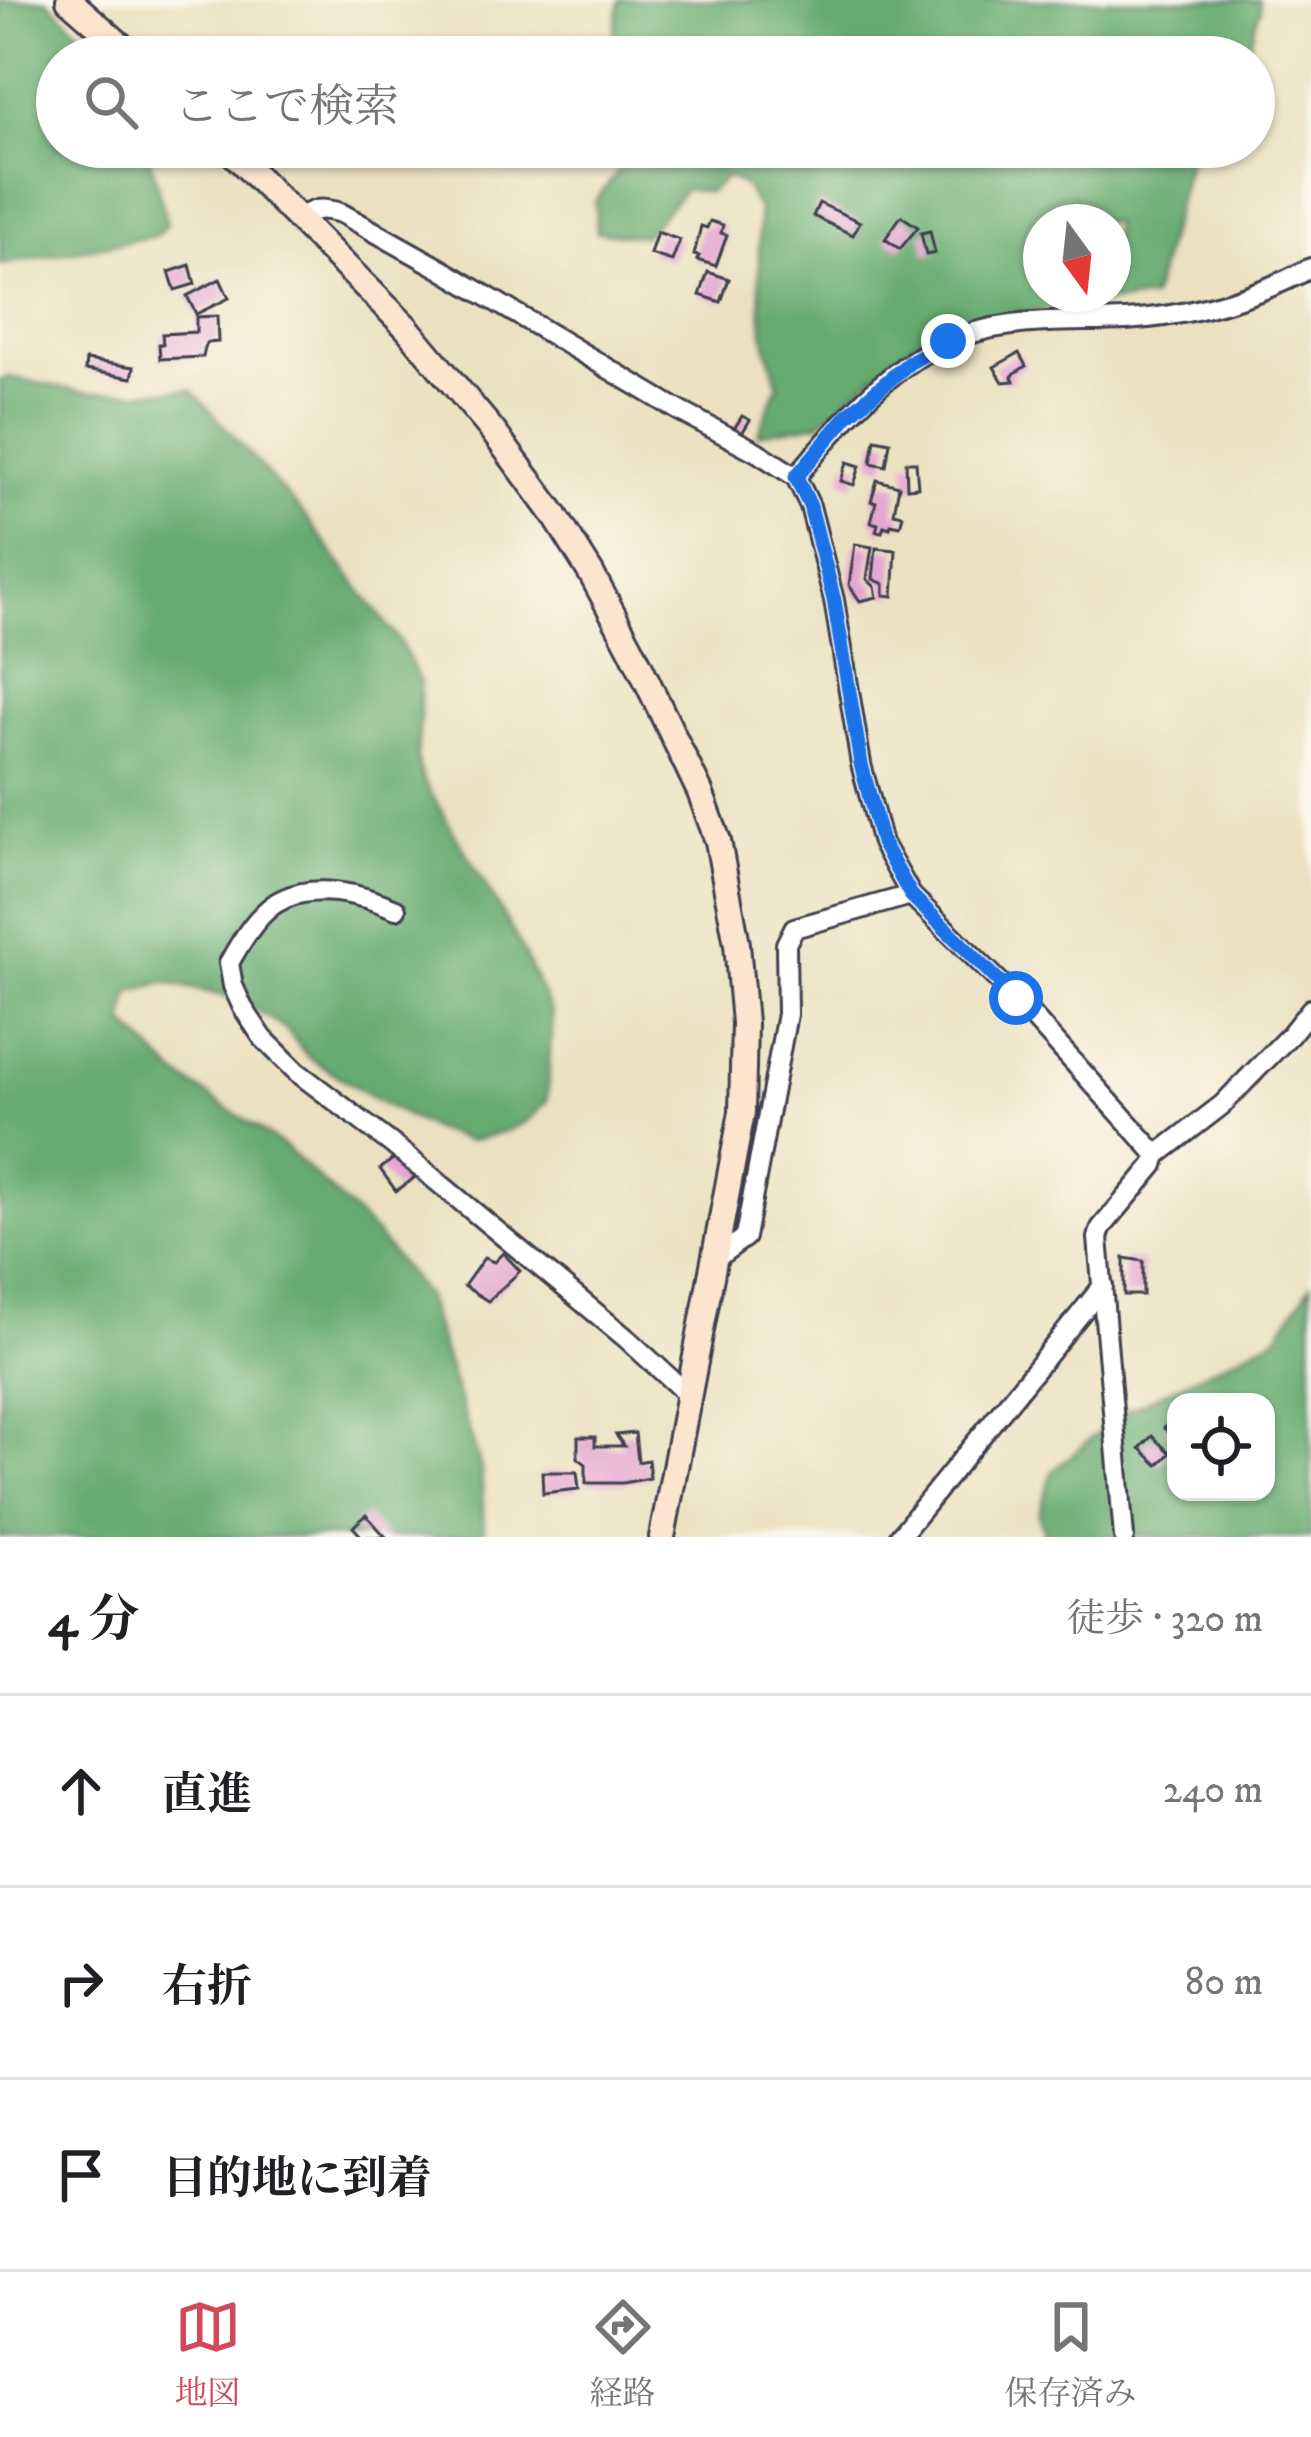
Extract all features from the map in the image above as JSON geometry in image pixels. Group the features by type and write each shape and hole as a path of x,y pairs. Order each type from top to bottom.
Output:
{"street":[{"path":"69,0 110,36"},
{"path":"247,168 406,327 554,514 591,572 667,719 700,792 724,867 744,1023 742,1112 662,1537"},
{"path":"298,220 311,209 341,213 796,477 810,506 834,600 861,764 882,843 911,895 1016,998 1156,1155"},
{"path":"796,477 848,415 909,363 948,341 1007,325 1133,320 1224,305 1311,268"},
{"path":"396,908 344,893 309,891 276,903 229,963 243,1008 263,1038 298,1072 392,1144 687,1394"},
{"path":"716,1258 745,1237 787,1014 786,944 794,928 911,895"},
{"path":"1124,1537 1098,1238 1101,1228 1154,1166 1156,1155 1222,1105 1311,1009"},
{"path":"899,1537 1103,1286"}],"green space":[{"path":"0,0 47,0 84,36 36,36 36,168 152,168 167,224 156,236 0,265"},
{"path":"620,0 1259,0 1260,10 1252,36 614,36"},
{"path":"621,168 1186,168 1152,298 1131,300 1131,204 1023,204 1023,312 1027,312 956,320 908,345 820,423 758,434 778,385 763,333 759,211 746,187 728,177 708,192 685,189 643,236 597,232 595,201"},
{"path":"8,377 89,393 192,390 304,515 399,641 420,682 417,759 423,780 517,939 552,1015 547,1101 529,1120 468,1141 382,1103 308,1057 287,1030 241,1000 165,982 130,992 124,1022 176,1074 286,1148 375,1233 425,1295 481,1468 481,1537 0,1537 0,381"},
{"path":"1311,1285 1311,1537 1045,1537 1039,1515 1052,1472 1120,1414 1276,1337"}],"building":[{"path":"819,203 860,222 853,235 813,216"},
{"path":"901,216 918,227 900,249 885,239"},
{"path":"710,221 723,225 721,233 727,235 716,266 694,255 701,226 707,228"},
{"path":"930,231 935,253 926,255 921,233"},
{"path":"657,232 680,240 672,261 650,254"},
{"path":"190,265 195,284 175,290 169,272"},
{"path":"708,272 729,279 721,302 700,295"},
{"path":"220,279 229,298 196,314 187,296"},
{"path":"217,316 218,342 206,343 203,357 160,359 162,334 196,332 196,317"},
{"path":"1019,353 1026,366 1015,373 1014,381 1003,382 994,367"},
{"path":"86,360 134,367 132,378 85,370"},
{"path":"742,416 750,420 742,433 734,429"},
{"path":"875,439 890,442 886,466 871,463"},
{"path":"847,462 860,466 854,485 841,481"},
{"path":"906,462 916,462 918,487 907,488"},
{"path":"877,480 899,486 894,513 903,515 900,526 884,526 882,532 871,522"},
{"path":"855,544 872,547 867,579 877,597 860,601 849,585"},
{"path":"876,548 896,550 893,596 884,595 884,584 873,579"},
{"path":"402,1152 417,1176 396,1191 380,1169"},
{"path":"503,1253 520,1271 488,1301 464,1286 484,1258 494,1262"},
{"path":"1124,1258 1143,1261 1143,1295 1124,1295"},
{"path":"635,1433 638,1462 648,1460 650,1478 586,1483 578,1437 595,1437 595,1446 624,1446 616,1435"},
{"path":"1152,1436 1167,1456 1158,1465 1140,1448"},
{"path":"542,1472 577,1472 579,1489 543,1493"},
{"path":"366,1515 386,1537 362,1537 353,1527"}],"route":[{"path":"948,341 909,363 848,415 796,477 810,506 834,600 861,764 882,843 911,895 1016,998"}]}
